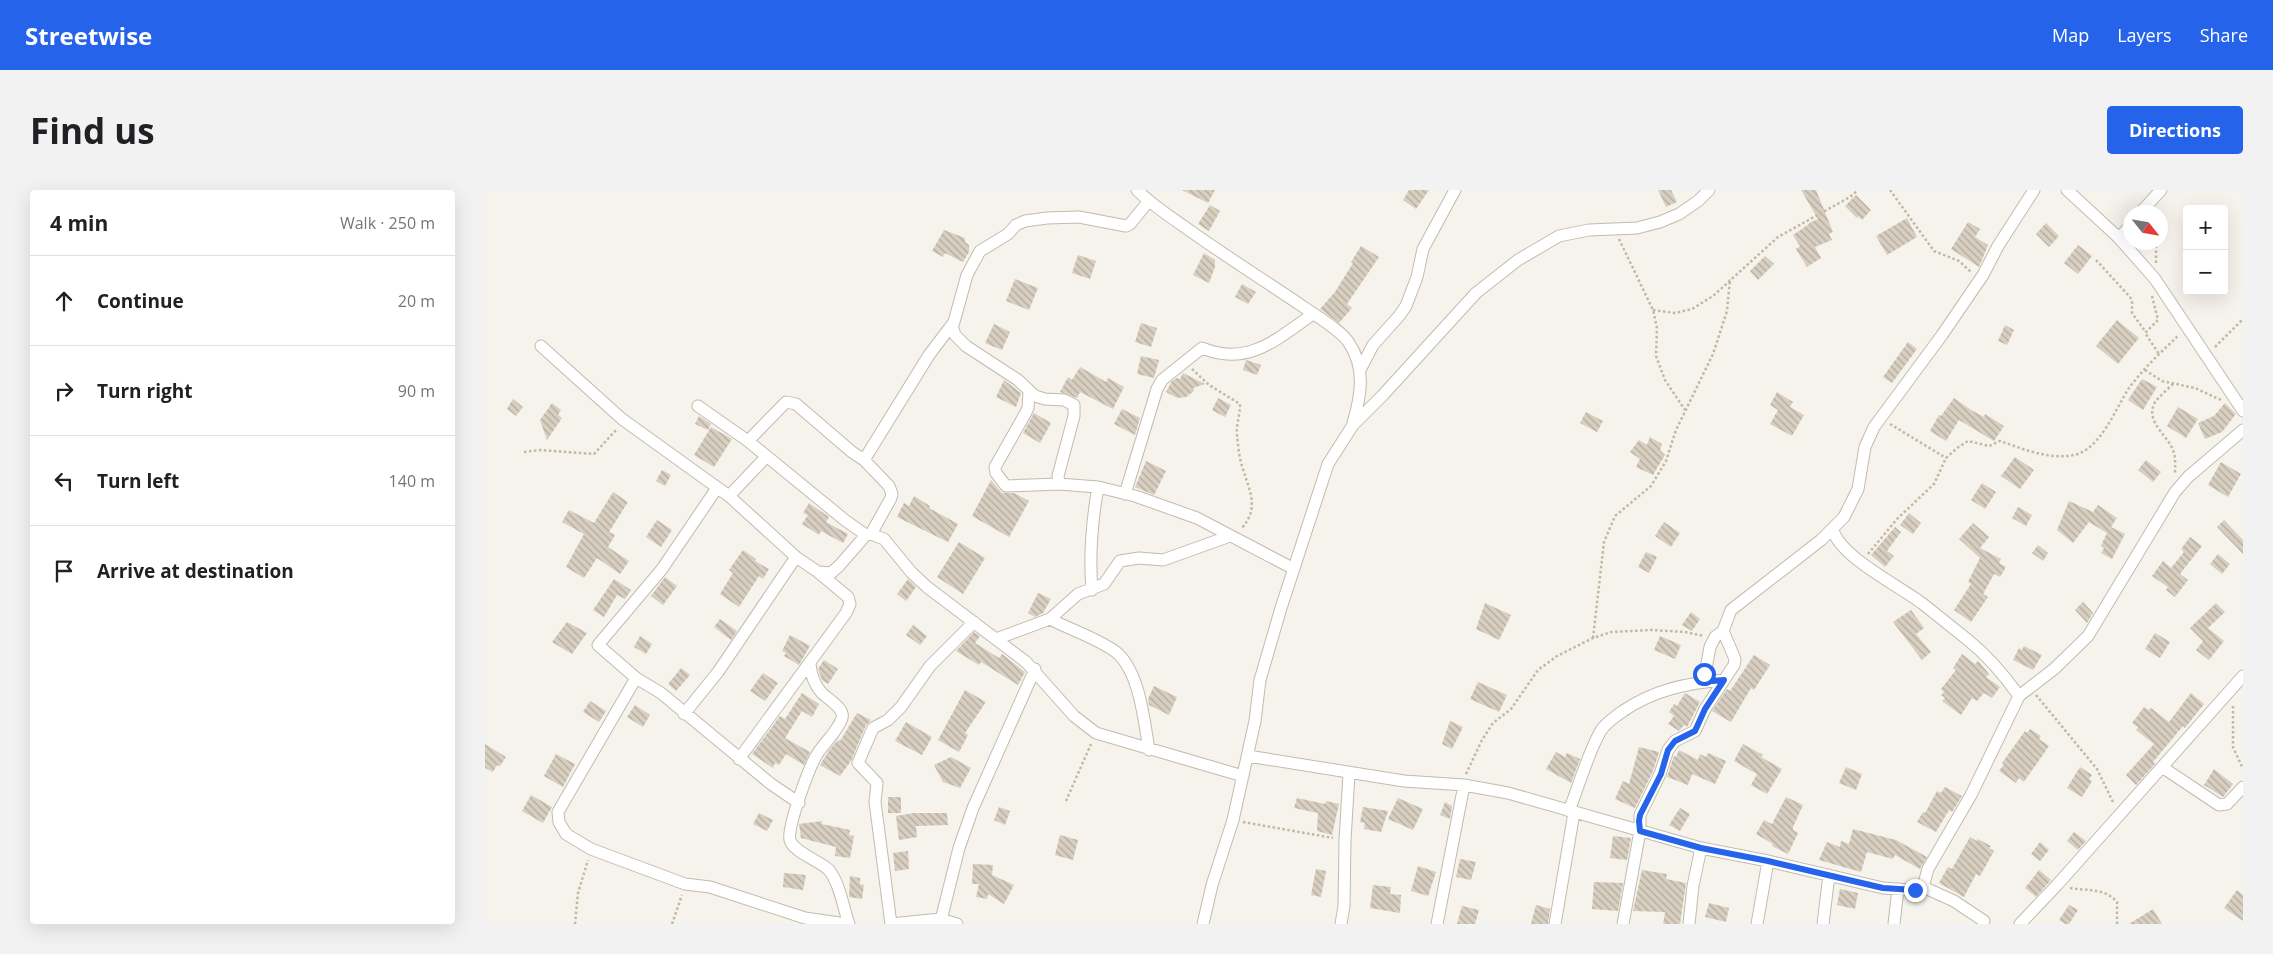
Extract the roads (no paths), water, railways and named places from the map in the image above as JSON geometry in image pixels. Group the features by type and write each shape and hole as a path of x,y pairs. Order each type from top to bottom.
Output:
{"street":[{"path":"1137,190 1148,202 1207,244 1266,281 1349,342 1360,370 1361,398 1353,425"},
{"path":"1360,370 1373,345 1406,306 1417,277 1426,242 1455,190"},
{"path":"1203,924 1212,885 1233,820 1248,756 1260,680 1328,464 1353,425 1476,293 1518,260 1559,236 1589,230 1637,228 1660,222 1679,214 1698,201 1709,190"},
{"path":"1700,682 1706,669 1710,647 1736,605 1833,530 1844,517 1857,489 1865,447 1874,427 1979,280 2034,190"},
{"path":"2067,190 2119,238 2155,280 2208,356 2240,407"},
{"path":"2147,205 2161,190"},
{"path":"864,460 929,355 952,325 967,275 977,255 983,248 1008,234 1016,225 1025,221 1079,217 1126,226 1130,224 1148,202"},
{"path":"2119,238 2123,234"},
{"path":"1125,494 1145,423 1162,380 1201,348 1218,355 1240,354 1261,348 1275,342 1313,314"},
{"path":"952,325 955,335 966,346 1018,380 1029,391 1045,399 1065,400 1074,405 1074,416 1058,476 1059,484"},
{"path":"541,346 622,419 729,496 796,557 818,572 848,597 850,604 846,613 739,759"},
{"path":"1029,391 1028,408 995,470 1004,484 1009,487 1059,484 1098,487 1125,494 1197,518 1294,569"},
{"path":"748,441 786,402 791,402 864,460 889,486 892,494 889,503 869,534 831,573 818,572"},
{"path":"698,406 748,441 846,521 886,541 911,572 948,604 1035,669 1074,716 1096,733 1243,776"},
{"path":"1923,887 1928,869 1971,795 2019,696 2031,688 2088,636 2175,492 2194,471 2243,430"},
{"path":"729,496 766,457"},
{"path":"1092,590 1090,566 1093,518 1098,487"},
{"path":"717,488 662,569 597,645 636,678 661,694 739,759 799,803"},
{"path":"1833,530 1835,538 1841,546 1884,579 1923,604 1991,660 2019,696"},
{"path":"997,639 1050,619 1071,599 1104,584 1120,562 1139,558 1163,560 1231,536"},
{"path":"684,714 719,672 796,557"},
{"path":"1050,619 1112,650 1121,659 1139,694 1149,750"},
{"path":"957,924 940,922 891,924 875,802 877,783 858,763 873,728 894,714 930,666 974,622"},
{"path":"1623,924 1640,831 1640,815 1661,774 1668,750 1675,741 1695,731 1705,709 1735,662 1719,634"},
{"path":"636,678 558,812 559,822 566,834 591,849 685,884 710,887 805,918 847,924 835,880 829,871 795,848 790,840 807,776 817,754 842,719 841,711 821,692 813,679 810,664"},
{"path":"940,922 959,848 973,808 1035,669"},
{"path":"2020,924 2119,817 2243,676"},
{"path":"1555,924 1571,812 1600,732 1605,725 1640,699 1657,692 1700,682 1724,680"},
{"path":"1248,756 1404,782 1462,785 1508,793 1701,848 1768,861 1883,888 1910,890 1923,887 1954,901 1987,922"},
{"path":"2162,767 2219,805 2227,804 2243,787"},
{"path":"1341,924 1344,906 1349,774"},
{"path":"1437,924 1462,785"},
{"path":"1689,924 1693,886 1701,848"},
{"path":"1757,924 1768,861"},
{"path":"1823,924 1829,875"},
{"path":"1893,924 1898,889"},
{"path":"1971,924 1979,920 1987,922"}]}
